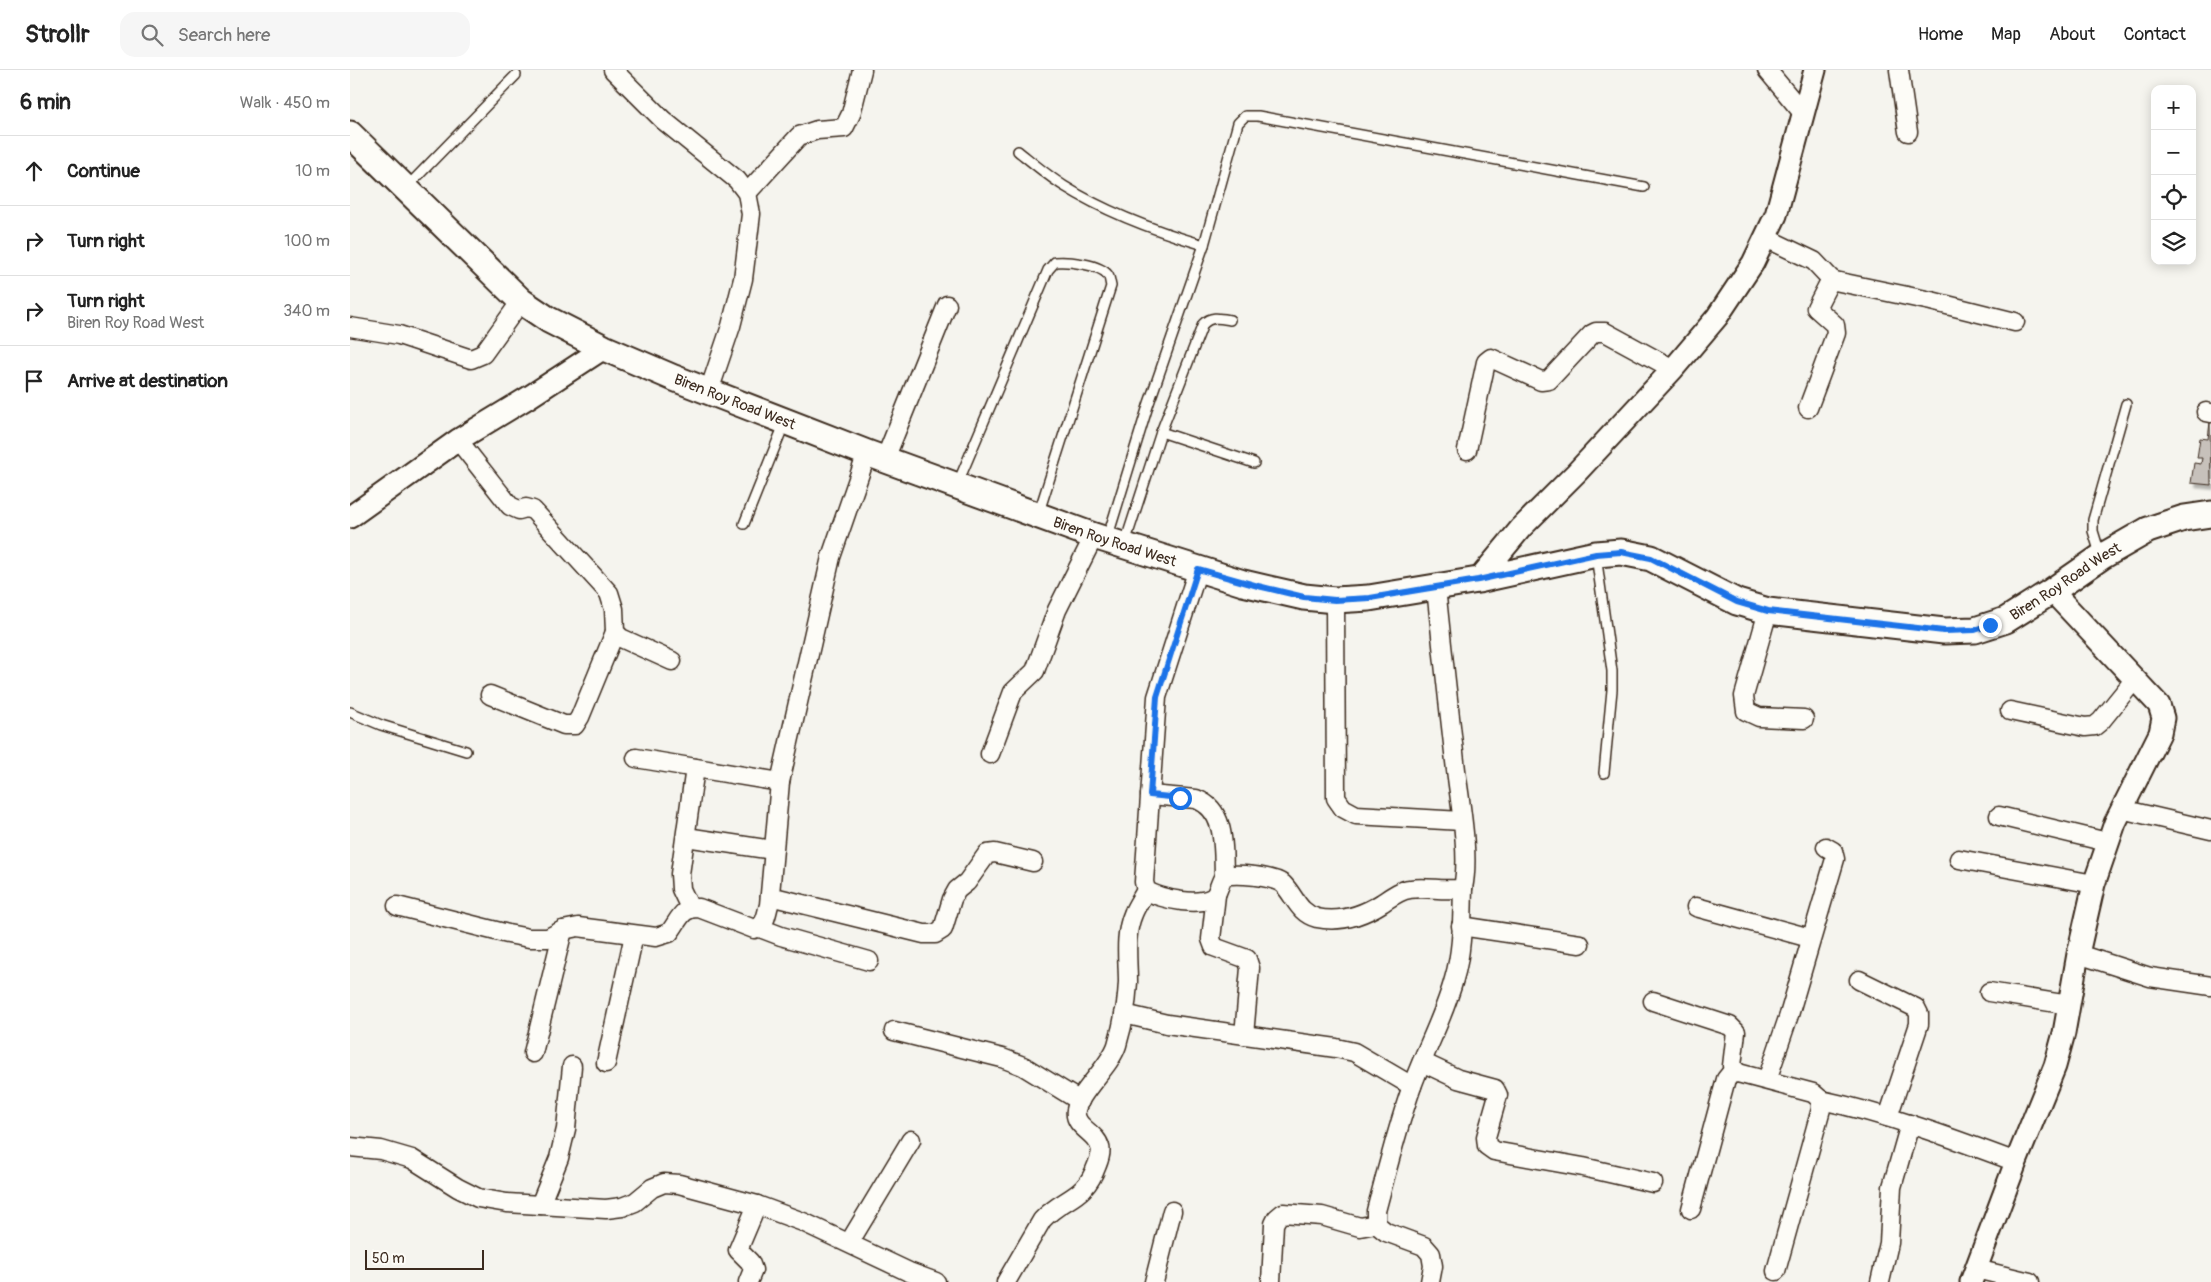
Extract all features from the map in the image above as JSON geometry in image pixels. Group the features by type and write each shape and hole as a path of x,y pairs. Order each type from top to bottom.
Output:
{"main road":[{"name":"Biren Roy Road West","path":"350,134 521,302 549,320 604,348 674,378 876,456 1108,541 1251,585 1304,597 1335,600 1370,598 1478,580 1596,554 1621,552 1651,558 1737,602 1768,611 1944,631 1975,630 2006,620 2101,557 2148,530 2184,518 2211,514"}],"street":[{"path":"613,70 663,120 736,180 747,193 751,214 743,279 732,326 709,391"},
{"path":"747,193 799,136 816,130 844,128 851,114 862,70"},
{"path":"1768,70 1802,112"},
{"path":"1478,580 1521,528 1576,473 1673,370 1717,317 1753,263 1776,215 1814,70"},
{"path":"1899,70 1908,132"},
{"path":"1766,238 1814,261 1831,280 1931,301 2015,322"},
{"path":"1808,408 1836,333 1835,325 1816,308 1831,280"},
{"path":"350,326 399,335 471,359 483,354 521,302"},
{"path":"760,928 764,922 770,896 780,782 831,557 947,305"},
{"path":"1467,450 1486,362 1491,358 1541,381 1549,380 1592,334 1600,331 1673,370"},
{"path":"353,510 458,440 529,398 604,348"},
{"path":"458,440 510,506 519,510 526,508 533,510 609,593 614,609 615,632 580,718 575,725 564,725 490,696"},
{"path":"990,754 1013,692 1035,671 1065,590 1108,541"},
{"path":"1198,569 1157,697 1144,882 1146,890 1151,894 1167,899 1198,902 1216,895"},
{"path":"1376,1224 1376,1211 1398,1126 1412,1086 1446,1006 1460,952 1465,877 1462,821 1436,587"},
{"path":"2030,1282 1974,1275 2016,1162 2055,1066 2064,1033 2078,954 2094,884 2107,842 2121,809 2160,733 2163,718 2159,706 2052,591"},
{"path":"1335,600 1336,798 1343,808 1356,815 1462,821"},
{"path":"1768,611 1744,696 1746,711 1759,717 1804,719"},
{"path":"615,632 621,638 672,662"},
{"path":"2010,711 2085,727 2095,726 2135,679"},
{"path":"636,758 780,782"},
{"path":"690,908 681,889 680,874 696,768"},
{"path":"1150,795 1196,799 1203,802 1219,822 1222,835 1224,876 1216,895 1211,939 1214,947 1247,959 1250,968 1244,1035"},
{"path":"2121,809 2211,830"},
{"path":"1999,816 2107,842"},
{"path":"686,836 773,850"},
{"path":"1767,1080 1789,1015 1810,938 1835,859 1833,851 1826,847"},
{"path":"770,896 924,934 935,934 943,929 952,898 957,890 967,882 986,854 995,853 1034,862"},
{"path":"1959,859 2094,884"},
{"path":"1224,876 1233,874 1271,879 1282,883 1298,907 1308,914 1319,918 1347,918 1361,915 1407,889 1451,890 1463,888"},
{"path":"1006,1282 1042,1220 1050,1212 1084,1190 1092,1177 1100,1148 1096,1138 1082,1127 1076,1117 1076,1109 1109,1062 1116,1047 1124,1014 1128,984 1128,937 1132,914 1146,890"},
{"path":"397,906 529,938 548,938 563,930 578,927 634,936 656,937 669,933 683,912 690,908 699,908 754,929 760,928 781,936 869,961"},
{"path":"1696,908 1810,938"},
{"path":"1461,926 1580,944"},
{"path":"533,1053 563,930"},
{"path":"606,1063 634,936"},
{"path":"2078,954 2150,976 2211,986"},
{"path":"1859,980 1916,1008 1918,1014 1919,1024 1888,1117"},
{"path":"1989,992 2069,1005"},
{"path":"1654,1001 1730,1026 1737,1036 1732,1056 1732,1066 1738,1073"},
{"path":"1124,1014 1167,1024 1354,1052 1412,1086"},
{"path":"894,1032 1002,1058 1024,1066 1080,1101"},
{"path":"1422,1062 1458,1079 1495,1089 1498,1094 1486,1137 1487,1146 1494,1151 1583,1167 1653,1183"},
{"path":"540,1205 559,1158 566,1128 572,1066"},
{"path":"1691,1209 1726,1079 1730,1074 1738,1073 1812,1093 1820,1100 1888,1117 2016,1162"},
{"path":"1776,1271 1822,1109 1820,1100"},
{"path":"1880,1282 1889,1243 1892,1187 1910,1124"},
{"path":"849,1243 911,1140"},
{"path":"350,1147 381,1150 412,1159 458,1188 478,1198 540,1205 606,1209 622,1207 635,1202 652,1188 664,1183 679,1184 757,1205 803,1222 909,1272 936,1282"},
{"path":"748,1282 753,1270 750,1262 738,1250 757,1205"},
{"path":"1154,1282 1172,1212"},
{"path":"1271,1282 1274,1224 1283,1213 1292,1212 1322,1216 1360,1227 1376,1224 1386,1232 1424,1246 1432,1254 1433,1266 1430,1282"}],"lane":[{"path":"406,188 516,75"},
{"path":"1108,541 1148,406 1204,246 1238,123 1244,116 1258,116 1644,187"},
{"path":"1018,151 1062,185 1084,198 1141,225 1204,246"},
{"path":"957,485 1048,270 1055,262 1067,261 1101,269 1109,276 1110,286 1038,515"},
{"path":"1108,541 1161,432 1203,324 1208,319 1230,320"},
{"path":"2101,557 2093,531 2093,520 2126,404"},
{"path":"744,524 786,420"},
{"path":"1161,432 1254,463"},
{"path":"1596,554 1612,671 1604,774"},
{"path":"350,712 381,725 466,751"}],"building":[{"path":"2210,422 2211,485 2191,483 2194,463 2201,464 2202,458 2197,458 2200,438 2208,439"}],"route":[{"path":"1180,798 1150,795 1154,716 1162,678 1198,569 1242,583 1304,597 1335,600 1370,598 1478,580 1596,554 1621,552 1651,558 1737,602 1768,611 1944,631 1975,630 1990,625"}]}
